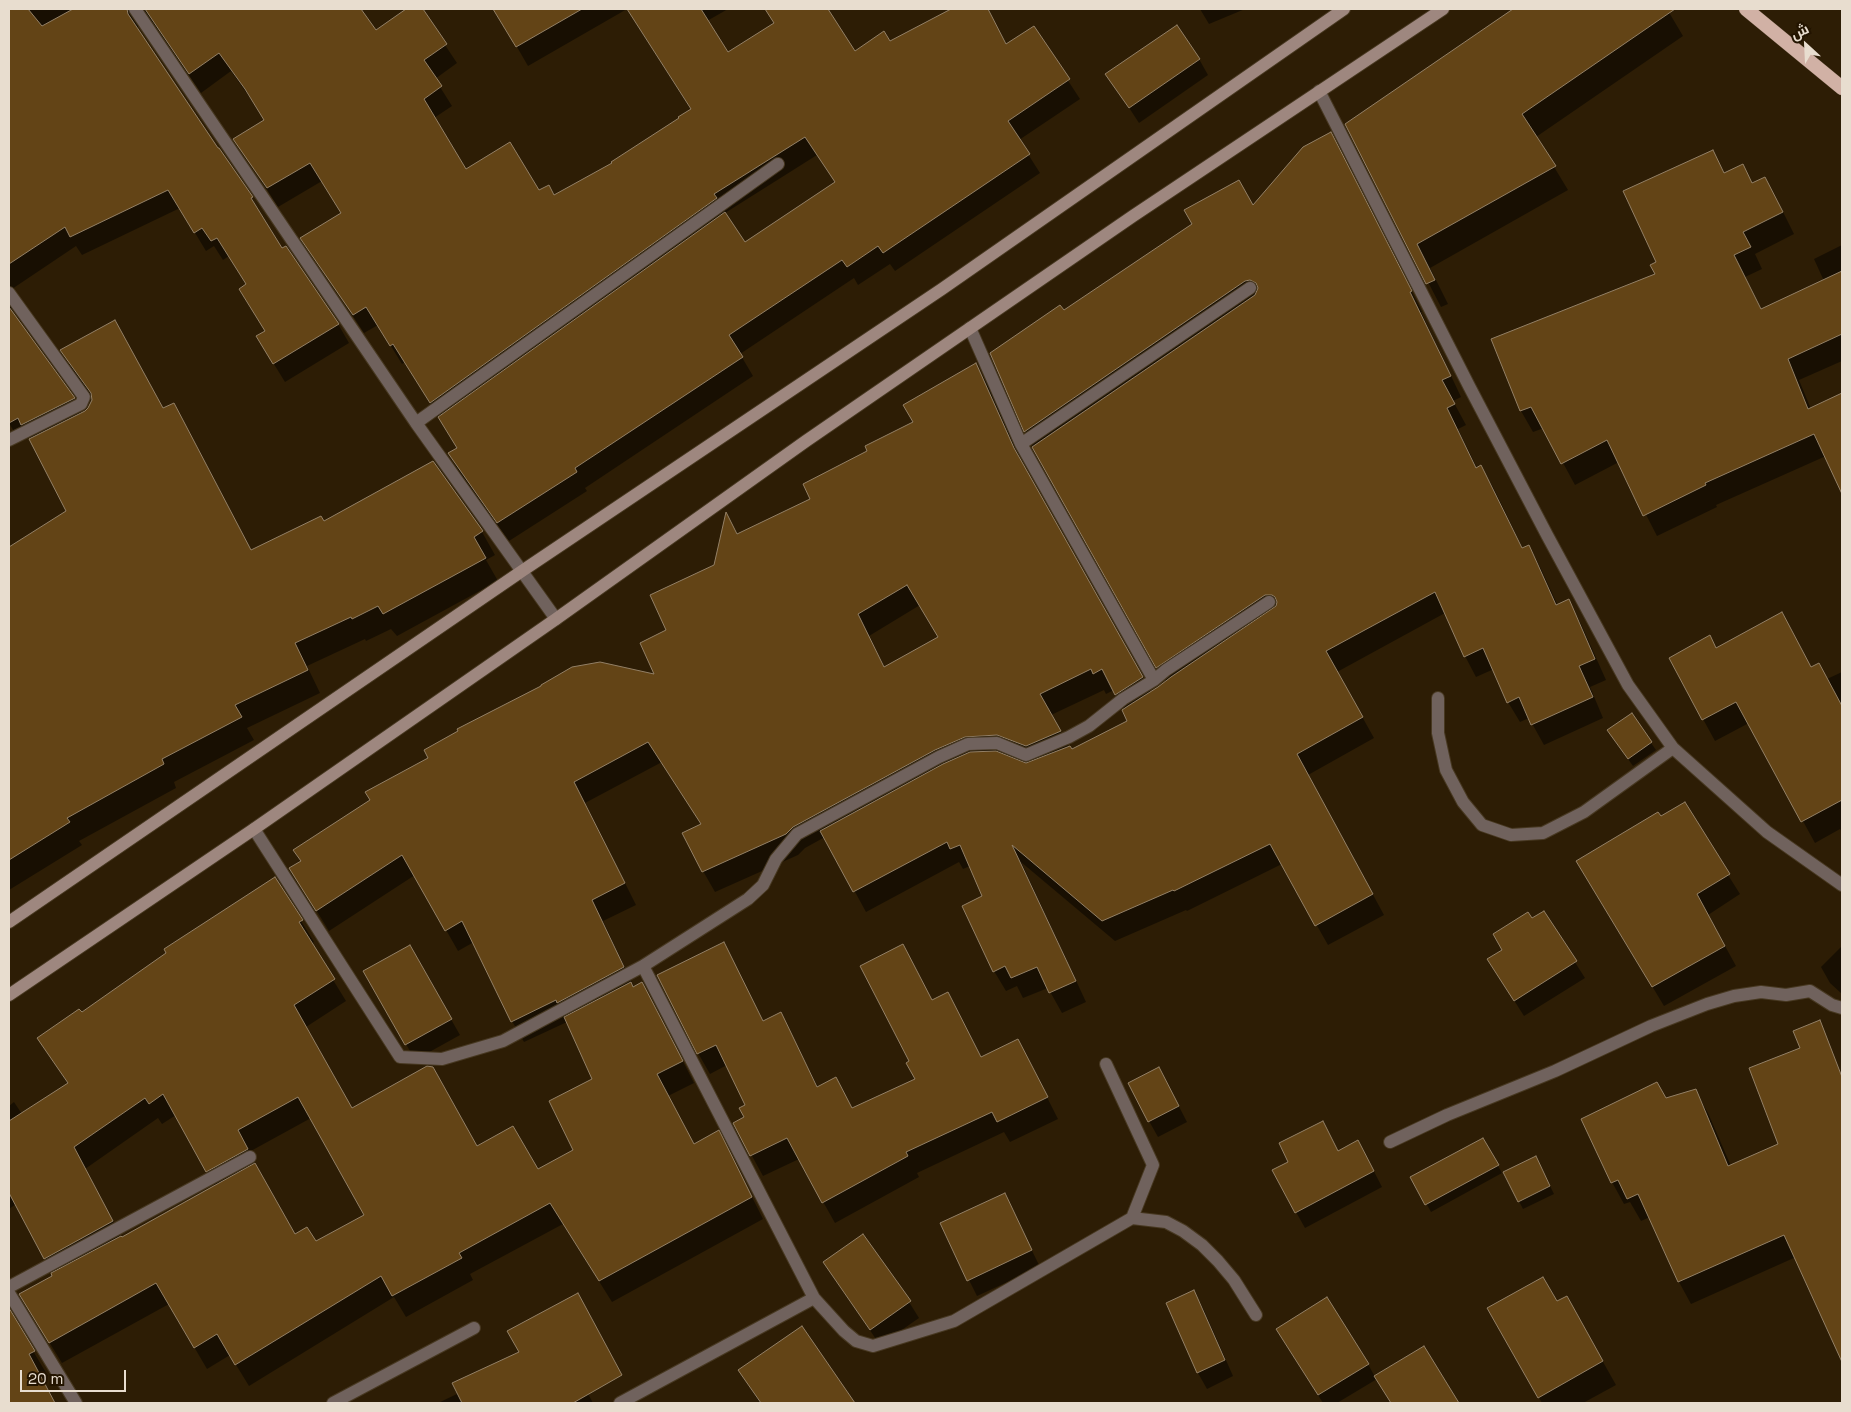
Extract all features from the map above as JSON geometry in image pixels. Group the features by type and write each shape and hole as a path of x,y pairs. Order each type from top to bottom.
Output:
{"highway":[{"path":"1746,9 1842,88"}],"main road":[{"path":"9,922 522,571 934,294 1344,9"},
{"path":"9,995 254,829 556,619 798,447 1141,210 1443,9"}],"street":[{"path":"135,9 416,423 556,619"},
{"path":"1319,91 1547,535 1628,685 1673,748 1767,832 1842,885"},
{"path":"416,423 778,164"},
{"path":"1022,444 1250,288"},
{"path":"9,293 84,397 81,404 9,440"},
{"path":"970,328 1022,444 1154,680"},
{"path":"254,829 400,1057 442,1059 503,1041 643,966 748,899 762,885 776,859 797,834 831,814 939,757 968,744 996,743 1026,755 1069,737 1090,726 1123,699 1269,602"},
{"path":"1438,698 1438,734 1446,770 1463,802 1482,824 1511,835 1543,833 1584,812 1673,748"},
{"path":"643,966 814,1298 844,1331 856,1341 873,1346 954,1321 1132,1218 1166,1222 1183,1231 1202,1245 1234,1280 1256,1315"},
{"path":"1390,1142 1555,1071 1651,1026 1707,1004 1734,996 1761,992 1786,995 1810,991 1832,1005 1842,1008"},
{"path":"1106,1064 1153,1165 1132,1218"},
{"path":"9,1286 250,1157"},
{"path":"9,1293 76,1403"},
{"path":"620,1403 814,1298"},
{"path":"332,1403 474,1328"}],"building":[{"path":"9,9 28,9 42,26 73,9 127,9 128,14 253,197 251,198 282,248 286,246 339,324 273,364 256,336 265,331 239,289 246,284 217,238 211,241 202,228 194,233 168,190 70,237 65,227 9,264"},
{"path":"145,9 361,9 376,30 406,9 423,9 447,44 424,60 442,86 424,99 466,169 510,142 539,190 549,185 554,195 612,163 691,109 627,9 701,9 728,52 774,23 765,9 828,9 855,51 884,31 890,41 951,9 988,9 1006,44 1034,26 1070,79 1008,121 1030,154 883,253 878,246 847,267 842,260 729,335 743,357 575,468 577,472 497,523 448,453 457,448 438,417 725,212 745,242 835,182 805,137 714,194 717,198 430,403 393,344 390,346 366,307 353,315 300,238 341,213 310,163 267,188 233,139 264,120 245,89 219,53 189,74"},
{"path":"493,9 582,9 516,47"},
{"path":"1513,9 1675,9 1522,114 1556,166 1417,244 1435,280 1426,284 1345,124"},
{"path":"1177,25 1200,59 1129,108 1105,74"},
{"path":"1331,132 1412,291 1410,292 1451,376 1442,380 1455,404 1447,408 1476,468 1481,465 1522,548 1529,545 1556,605 1569,599 1595,659 1579,666 1593,697 1531,725 1519,697 1507,703 1483,648 1464,657 1435,592 1326,651 1363,717 1297,754 1373,894 1315,926 1270,844 1174,891 1102,921 1012,845 1076,981 1049,993 1037,967 1011,978 1005,966 993,972 962,906 982,896 960,845 950,849 947,842 853,892 820,831 943,764 970,752 996,751 1026,763 1070,746 1072,749 1127,721 1122,710 1276,606 1275,597 1265,595 1156,668 1032,447 1255,295 1258,288 1256,283 1250,280 1245,281 1024,432 990,353 1060,305 1064,310 1192,224 1184,210 1239,180 1253,205 1303,147"},
{"path":"1713,150 1724,173 1743,164 1752,183 1765,177 1783,212 1743,232 1751,247 1734,255 1761,309 1842,271 1842,334 1788,359 1808,409 1842,393 1842,494 1814,434 1705,483 1706,485 1643,516 1607,440 1561,464 1531,407 1520,411 1491,339 1655,274 1650,265 1656,262 1623,191"},
{"path":"9,307 75,398 21,425 18,418 9,423"},
{"path":"115,320 163,408 174,403 251,550 321,516 324,521 433,461 483,531 474,537 486,558 383,614 378,606 295,643 308,670 235,705 242,717 162,759 164,764 67,818 70,822 9,860 9,547 66,511 29,439 88,408 92,400 91,393 60,350"},
{"path":"976,363 1014,448 1143,677 1115,695 1102,669 1093,674 1091,669 1040,694 1061,731 1026,746 997,735 965,737 935,750 793,827 786,834 702,872 682,833 701,824 648,742 574,782 625,883 592,900 624,967 557,1003 556,1000 511,1022 462,921 445,931 402,855 316,911 289,868 301,861 293,850 370,800 365,792 428,758 424,750 458,731 457,729 541,686 572,667 600,662 654,674 640,643 666,630 650,595 714,565 726,512 737,534 810,499 803,484 867,451 865,446 913,422 903,405","holes":["907,585 938,637 884,667 858,614"]},
{"path":"1782,612 1811,667 1819,663 1842,706 1842,800 1801,822 1736,702 1702,720 1669,658 1710,635 1716,648"},
{"path":"1632,713 1652,742 1628,759 1607,730"},
{"path":"1685,802 1730,874 1697,894 1725,946 1652,987 1576,861 1658,812 1661,816"},
{"path":"275,877 303,920 299,922 335,979 294,1005 352,1108 427,1066 433,1067 477,1146 513,1126 538,1169 573,1150 549,1101 592,1079 564,1017 631,982 633,987 642,982 683,1061 657,1074 694,1144 719,1130 752,1197 599,1281 550,1203 459,1253 462,1258 392,1296 381,1276 235,1365 217,1334 194,1348 156,1283 49,1343 19,1294 52,1276 51,1273 122,1237 255,1163 295,1234 307,1227 316,1241 364,1215 298,1097 238,1130 248,1149 206,1172 163,1094 149,1104 145,1098 74,1147 113,1221 44,1259 9,1193 9,1121 68,1083 37,1038 79,1009 82,1012 166,953 164,949"},
{"path":"1544,911 1577,961 1514,1001 1487,959 1502,950 1493,934 1528,912 1532,918"},
{"path":"724,942 763,1021 781,1012 817,1087 836,1077 852,1108 915,1079 906,1063 909,1061 860,966 903,944 932,1000 948,992 981,1057 1018,1039 1048,1097 997,1122 992,1112 906,1152 908,1156 822,1203 787,1138 750,1156 733,1123 744,1117 739,1108 745,1105 716,1045 697,1054 657,975"},
{"path":"410,945 452,1019 405,1045 363,971"},
{"path":"1820,1020 1842,1077 1842,1362 1784,1235 1678,1282 1638,1194 1627,1199 1618,1180 1611,1183 1581,1119 1657,1082 1666,1098 1696,1089 1728,1166 1778,1144 1749,1068 1800,1048 1793,1031"},
{"path":"1159,1067 1179,1106 1148,1122 1128,1083"},
{"path":"1323,1121 1338,1151 1358,1140 1374,1171 1295,1213 1272,1170 1288,1162 1279,1143"},
{"path":"1483,1138 1499,1165 1425,1205 1410,1177"},
{"path":"1536,1156 1550,1186 1518,1202 1503,1172"},
{"path":"1005,1193 1032,1250 967,1281 940,1223"},
{"path":"863,1234 911,1301 870,1330 823,1262"},
{"path":"1543,1277 1557,1301 1567,1296 1603,1361 1538,1398 1487,1308"},
{"path":"1194,1290 1225,1360 1197,1373 1166,1303"},
{"path":"578,1293 622,1375 573,1403 462,1403 452,1383 519,1352 507,1331"},
{"path":"1327,1297 1369,1364 1318,1395 1276,1329"},
{"path":"9,1308 35,1351 29,1354 55,1403 9,1403"},
{"path":"802,1326 855,1403 761,1403 738,1370"},
{"path":"1424,1346 1459,1403 1391,1403 1374,1376"}]}
